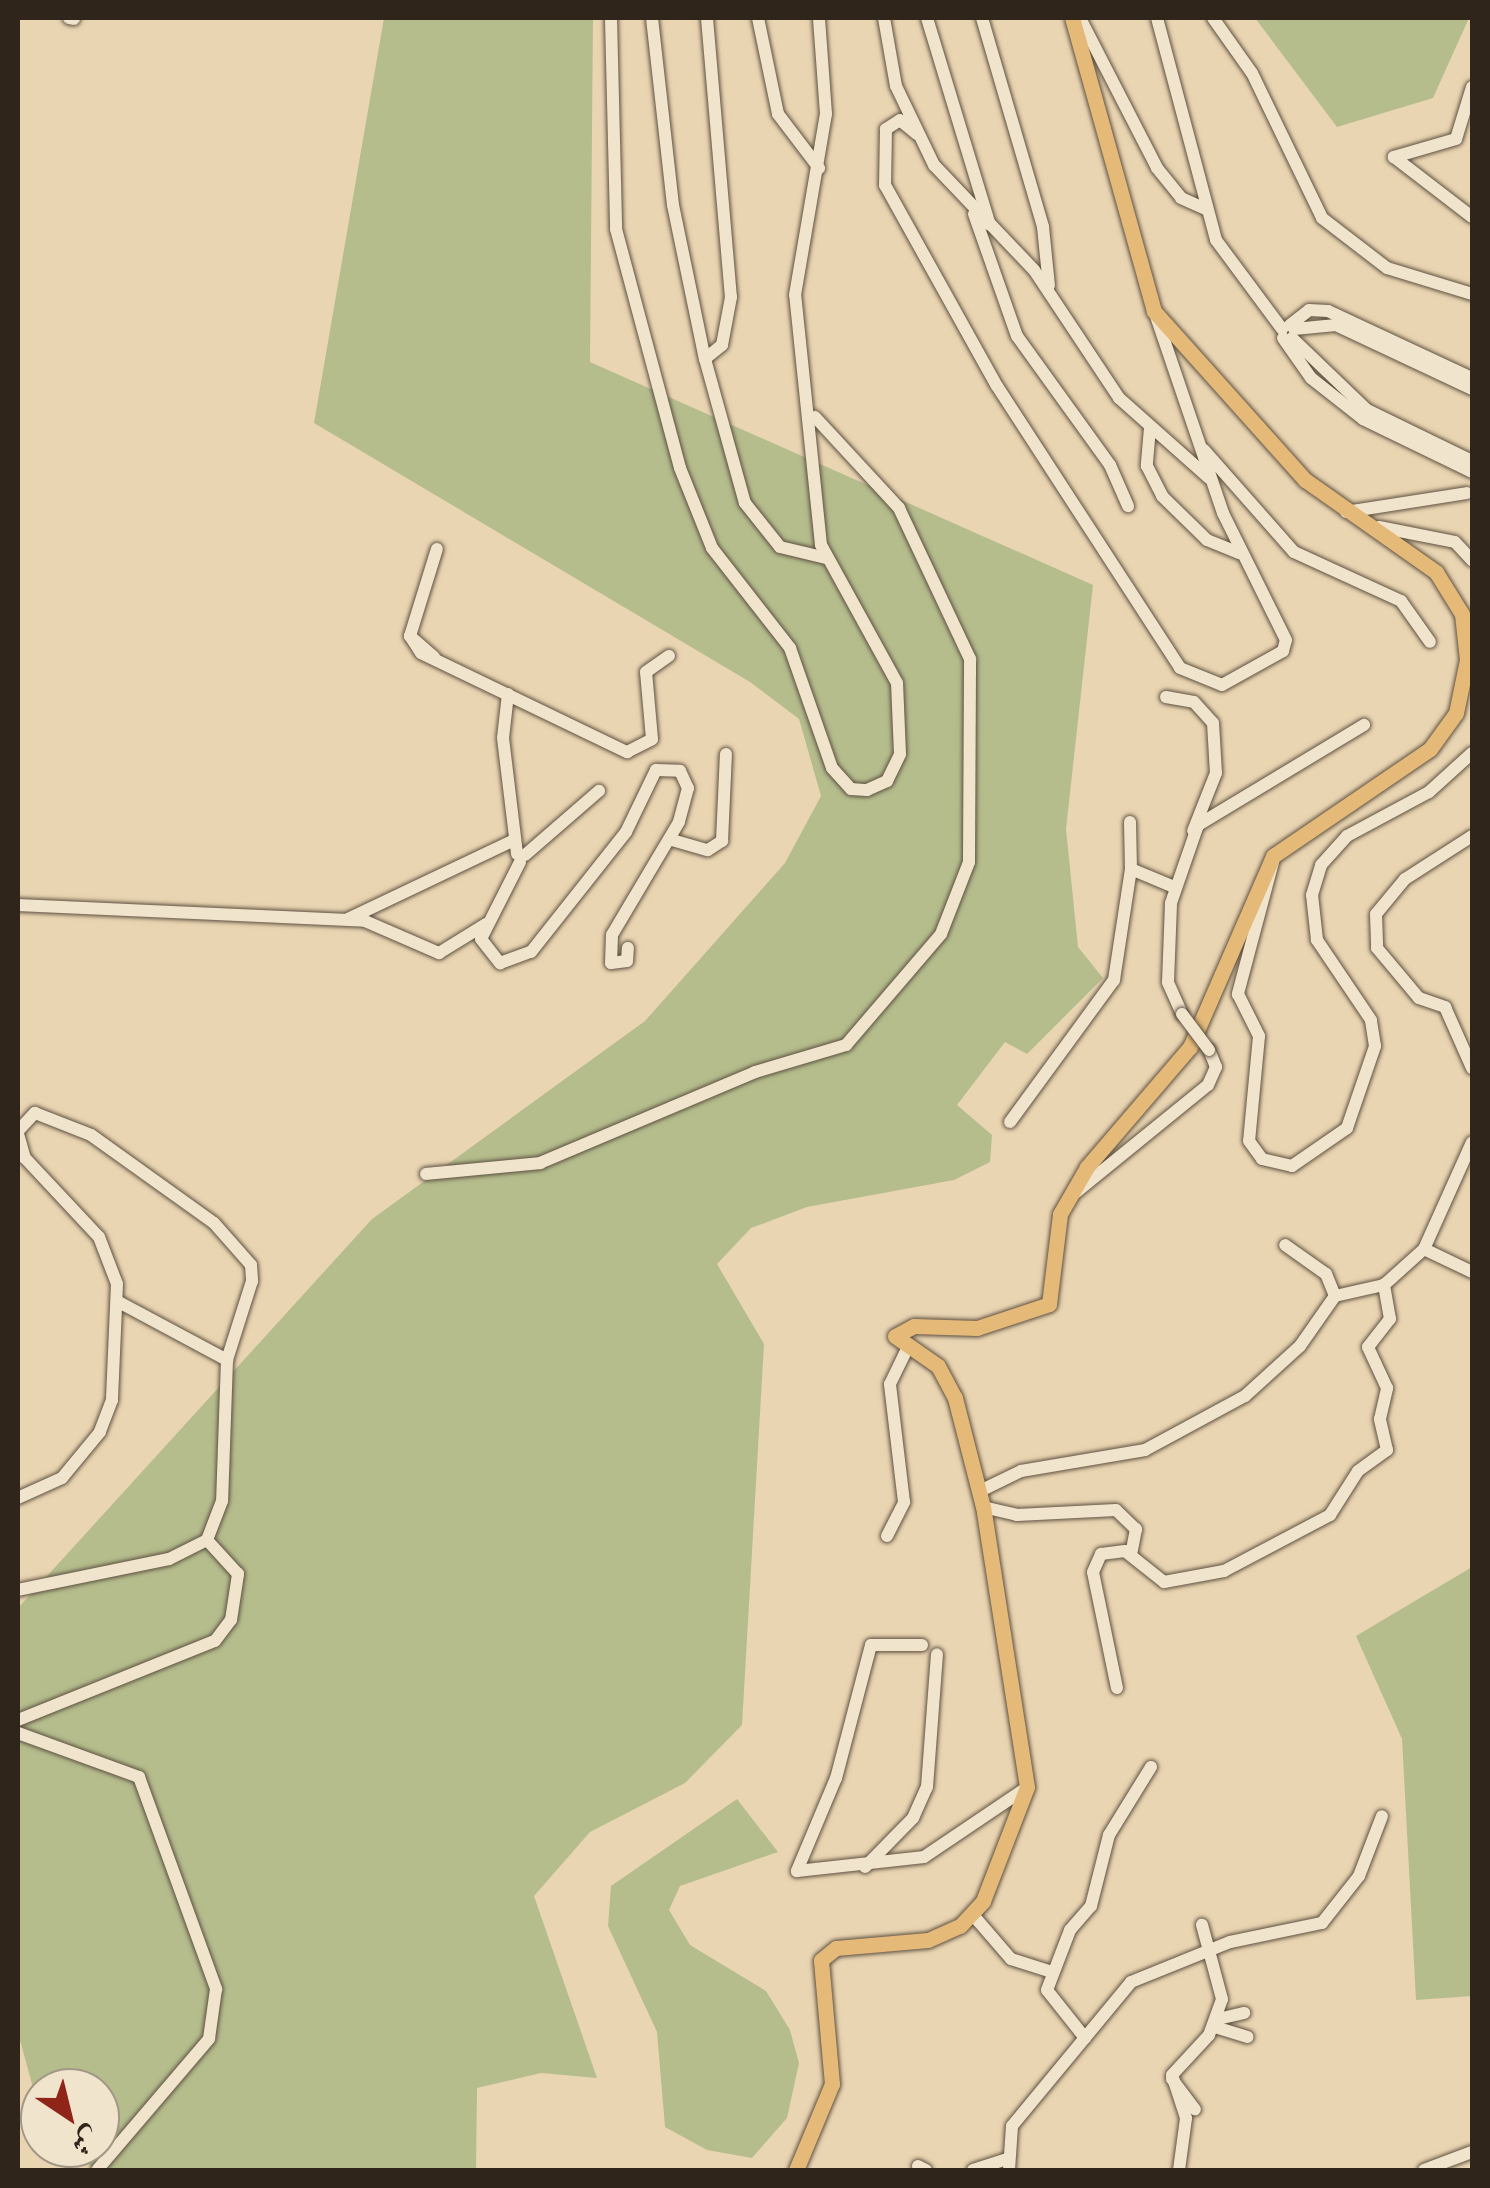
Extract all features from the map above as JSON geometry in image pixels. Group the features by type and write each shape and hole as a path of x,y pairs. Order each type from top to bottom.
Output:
{"main road":[{"path":"796,2170 835,2066 821,1960 848,1945 928,1940 973,1915 1028,1787 981,1499 944,1374 895,1336 914,1326 978,1328 1049,1304 1069,1198 1190,1047 1272,856 1382,788 1456,713 1467,660 1462,614 1424,559 1378,527 1346,512 1305,480 1154,311 1072,18"}],"street":[{"path":"611,18 616,229 680,468 712,548 790,648 832,768 851,790 867,790 896,770 897,683 826,558 815,416 795,275 819,168 820,18"},
{"path":"652,18 676,221 704,359 746,503 780,547 826,558"},
{"path":"704,359 722,345 731,297 708,18"},
{"path":"758,18 778,114 819,168"},
{"path":"884,18 917,134"},
{"path":"926,18 990,226"},
{"path":"982,18 1042,226 1050,291"},
{"path":"1080,18 1166,182 1206,209"},
{"path":"1157,18 1206,209 1228,265 1288,332 1316,374 1381,425 1472,472"},
{"path":"1213,18 1252,73 1322,218 1386,268 1472,294"},
{"path":"1472,87 1456,139 1394,158 1472,217"},
{"path":"1128,506 1110,465 1018,336 974,214 917,134 900,120 886,129 885,186 1004,397 1180,668 1205,684 1230,682 1286,646 1240,553 1210,479 1154,311"},
{"path":"974,214 1050,291 1087,359 1150,428 1210,479"},
{"path":"1288,332 1309,310 1328,311 1472,389"},
{"path":"1412,356 1472,378"},
{"path":"426,1174 540,1163 755,1072 846,1045 941,934 969,862 970,659 938,575 899,508 815,416"},
{"path":"1381,425 1472,461"},
{"path":"1150,428 1146,466 1162,496 1207,540 1240,553"},
{"path":"1198,442 1294,552 1401,601 1430,642"},
{"path":"1346,512 1467,493"},
{"path":"1378,527 1455,542 1472,560"},
{"path":"437,549 410,636 434,657 508,694 637,751 655,732 647,668 669,656"},
{"path":"508,694 519,853 486,924 482,944 492,961 531,952 626,832 665,765 688,783 672,840 612,936 611,964 627,962 628,948"},
{"path":"1069,1198 1208,1085 1216,1067 1209,1050 1182,1014 1168,982 1174,887 1216,773 1212,723 1194,702 1166,697"},
{"path":"1192,834 1212,811 1364,725"},
{"path":"1456,771 1472,753"},
{"path":"672,840 708,850 722,841 726,754"},
{"path":"1272,856 1267,911 1238,986 1259,1042 1250,1141 1262,1158 1300,1164 1362,1105 1374,1046 1370,1020 1317,940 1315,880 1336,844 1472,763"},
{"path":"348,919 519,853 599,791"},
{"path":"1010,1122 1114,980 1131,869 1130,822"},
{"path":"1472,836 1405,879 1376,914 1377,948 1419,998 1444,1007 1472,1068"},
{"path":"1131,869 1174,887"},
{"path":"18,905 348,919 439,953 486,924"},
{"path":"18,1498 62,1478 100,1432 112,1400 117,1301 99,1238 25,1158 18,1132 35,1113 78,1127 238,1245 252,1282 228,1360 222,1501 208,1540 169,1559 18,1590"},
{"path":"981,1499 1021,1471 1102,1463 1192,1430 1283,1362 1335,1296 1384,1285 1424,1249 1472,1142"},
{"path":"1286,1246 1326,1274 1335,1296"},
{"path":"1424,1249 1472,1272"},
{"path":"1118,1688 1093,1562 1108,1551 1131,1555 1164,1582 1193,1582 1344,1503 1358,1471 1388,1445 1380,1419 1387,1388 1368,1347 1390,1319 1384,1285"},
{"path":"117,1301 228,1360"},
{"path":"888,1536 904,1502 890,1384 908,1347"},
{"path":"981,1499 1017,1515 1116,1510 1136,1528 1131,1555"},
{"path":"18,1720 215,1641 231,1620 238,1574 208,1540"},
{"path":"922,1645 871,1645 836,1778 796,1868 865,1866 940,1850 1028,1787"},
{"path":"865,1866 913,1818 926,1786 937,1654"},
{"path":"18,1732 140,1777 216,1989 209,2039 98,2170"},
{"path":"1084,2038 1049,1998 1052,1972 1091,1906 1110,1835 1150,1767"},
{"path":"973,2170 1008,2165 1012,2126 1131,1982 1213,1950 1335,1913 1382,1816"},
{"path":"973,1915 1011,1959 1052,1972"},
{"path":"1202,1924 1213,1950 1216,2023"},
{"path":"1172,2079 1216,2023 1244,2013"},
{"path":"1216,2023 1248,2037"},
{"path":"1172,2079 1195,2109"},
{"path":"1172,2079 1186,2118 1179,2170"},
{"path":"1424,2170 1472,2152"}],"green space":[{"path":"384,18 593,18 590,362 1093,585 1066,829 1078,947 1103,978 1027,1054 1005,1042 957,1105 992,1135 990,1162 954,1180 807,1207 751,1228 717,1264 764,1344 742,1725 685,1783 590,1832 534,1896 597,2078 541,2073 477,2088 476,2170 94,2170 120,2168 120,2068 28,2068 18,2033 18,1608 372,1219 645,1021 785,863 821,796 799,719 750,682 314,423"},
{"path":"1255,18 1469,18 1433,98 1337,127"},
{"path":"1472,1567 1472,1996 1416,2000 1402,1739 1356,1636"},
{"path":"737,1799 778,1852 680,1886 669,1910 690,1945 766,1991 790,2030 799,2063 787,2118 752,2158 707,2150 665,2127 657,2032 608,1926 611,1886"}]}
